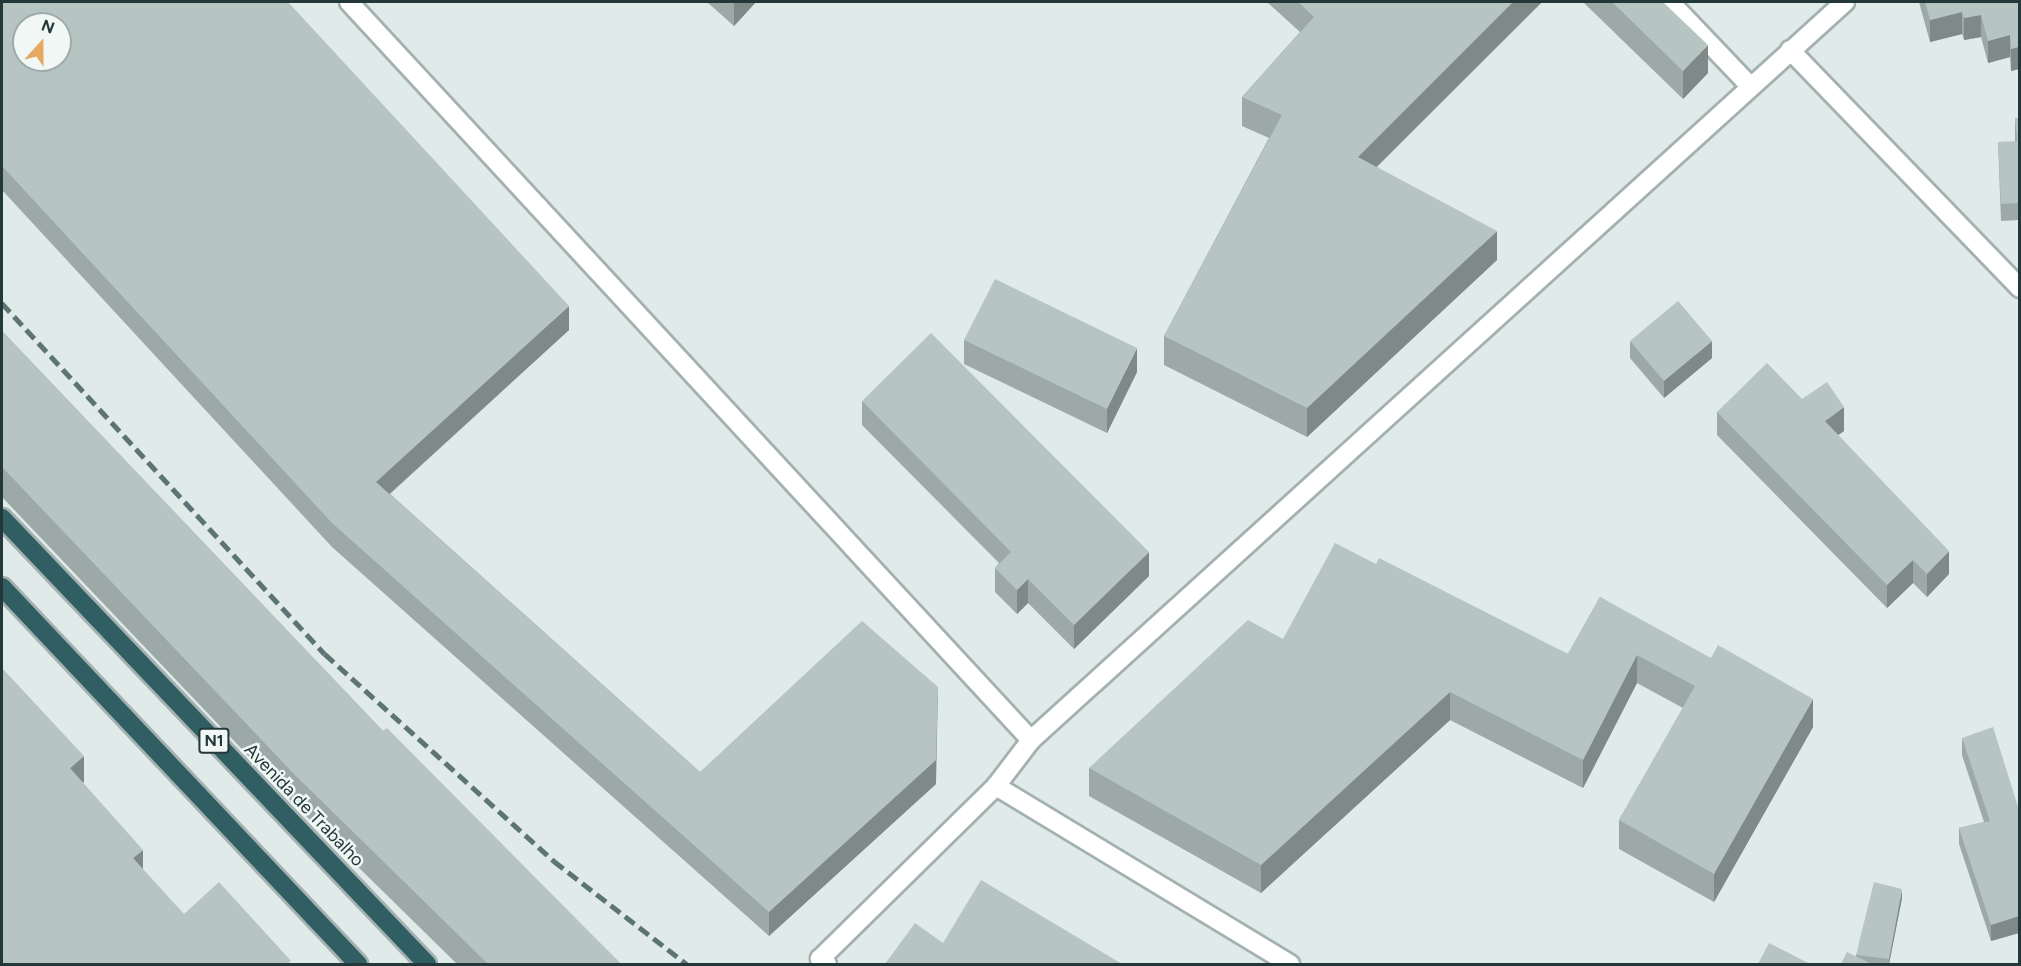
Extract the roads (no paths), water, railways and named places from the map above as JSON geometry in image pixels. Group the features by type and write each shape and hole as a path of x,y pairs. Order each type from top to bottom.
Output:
{"highway":[{"name":"Avenida de Trabalho","path":"2,518 427,964"},
{"path":"2,587 358,964"}],"street":[{"path":"349,2 1031,740"},
{"path":"1670,2 1750,86"},
{"path":"827,964 820,959 996,786 1031,740 1845,2"},
{"path":"1790,50 2019,288"},
{"path":"996,786 1290,964"}],"railway":[{"path":"2,303 325,654 554,861 687,964"}]}
